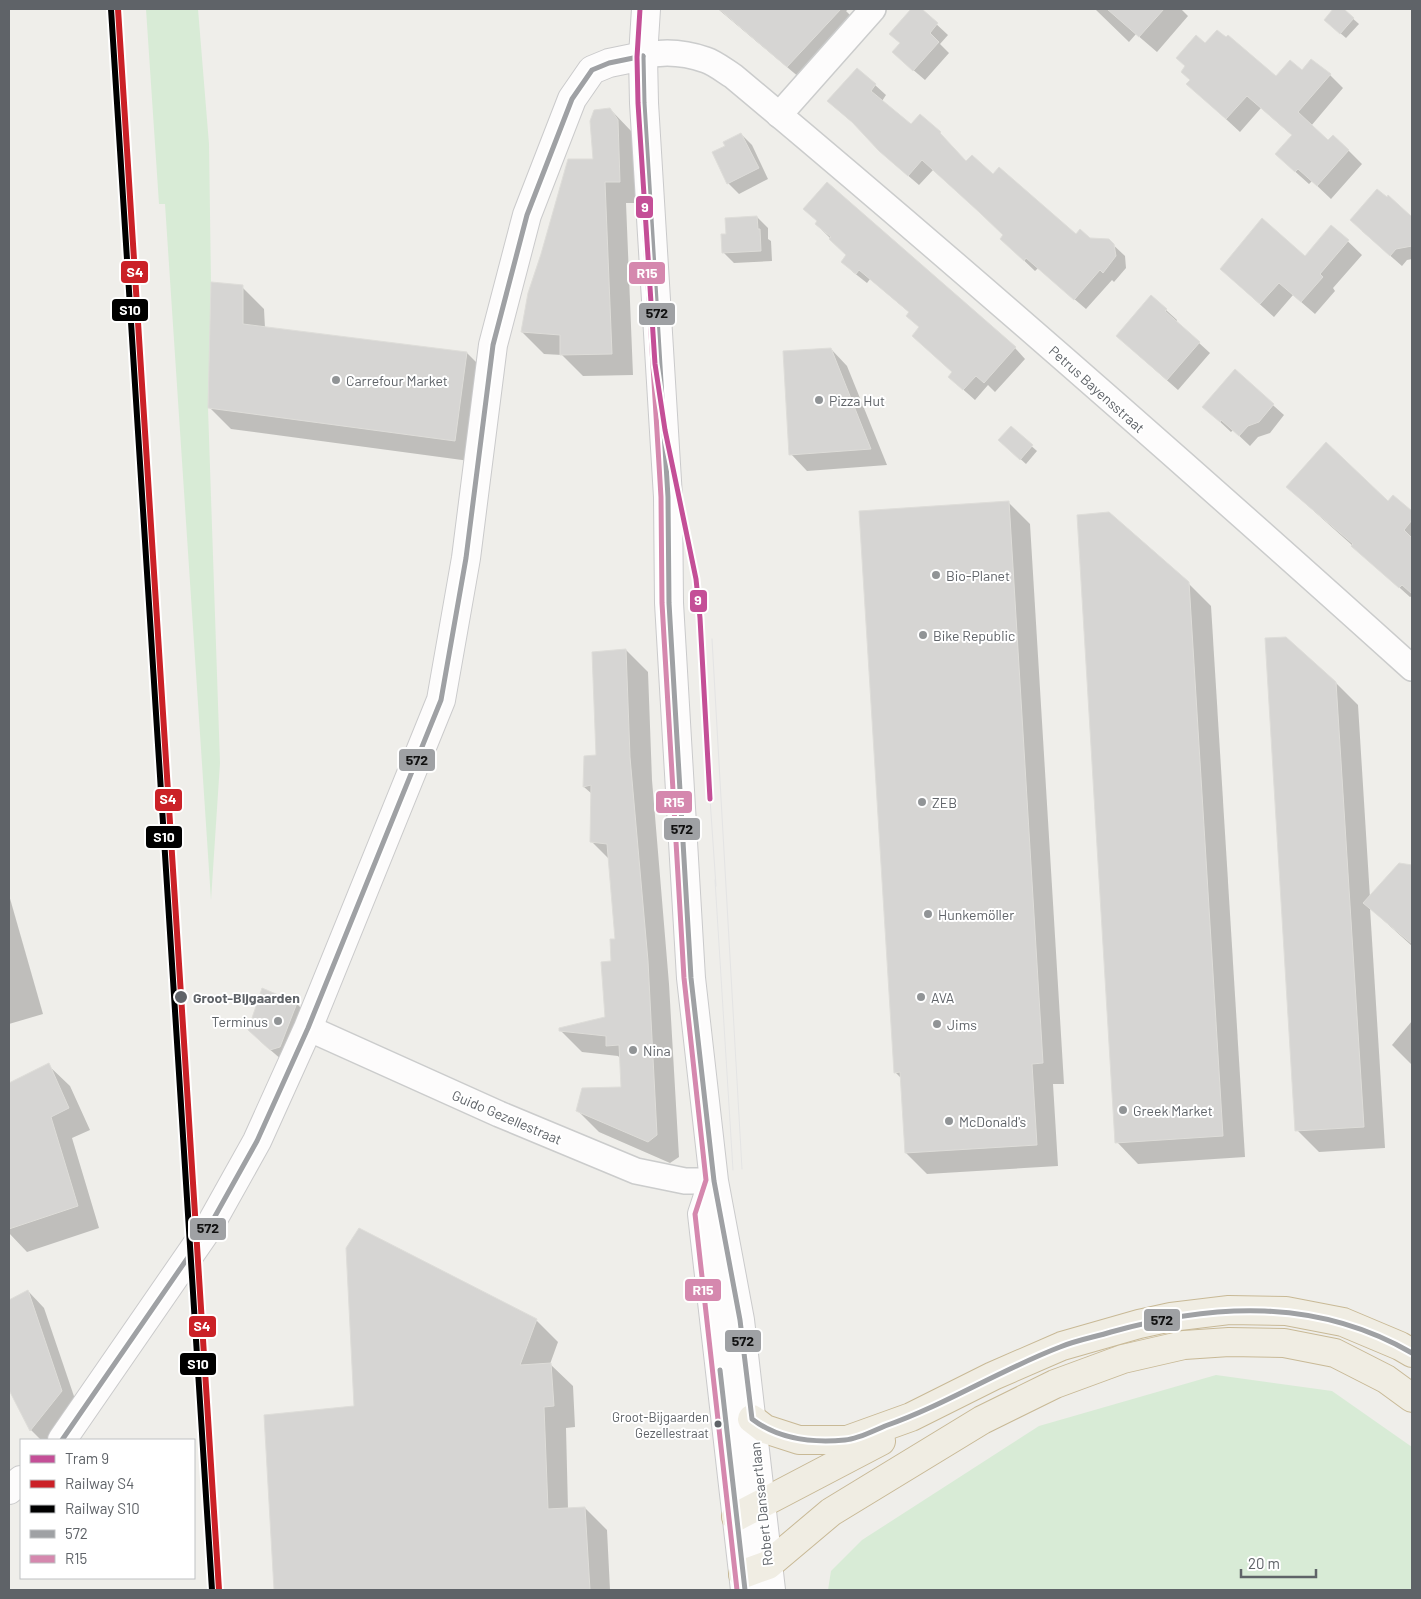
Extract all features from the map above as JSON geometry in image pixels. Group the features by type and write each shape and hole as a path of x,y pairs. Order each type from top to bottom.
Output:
{"highway":[{"path":"752,1419 764,1429 799,1440 847,1440 911,1417 993,1376 1062,1346 1147,1322 1228,1310 1286,1311 1343,1322 1400,1346 1412,1354"},
{"path":"744,1582 770,1578 831,1512 982,1420 1055,1384 1123,1359 1184,1345 1229,1342 1284,1343 1335,1353 1386,1379 1412,1398"},
{"path":"736,1517 878,1444 911,1417"}],"street":[{"name":"Robert Dansaertlaan","path":"646,9 643,56 645,113 668,497 669,603 691,978 714,1181 740,1320 770,1578"},
{"path":"779,115 874,9"},
{"name":"Petrus Bayensstraat","path":"643,56 657,53 679,54 707,60 733,76 919,234 1221,497 1412,668"},
{"path":"63,1439 209,1227 257,1141 308,1028 441,700 466,558 493,345 527,214 572,99 592,70 609,63 643,56"},
{"name":"Guido Gezellestraat","path":"308,1028 499,1114 636,1171 685,1181 714,1181"},
{"name":"Robert Dansaertlaan","path":"714,1181 702,1214 744,1582"},
{"path":"9,1490 20,1481"}],"green space":[{"path":"146,9 198,9 209,144 211,282 208,408 220,763 211,900 165,204 159,204"},
{"path":"1216,1375 1332,1391 1412,1447 1412,1590 828,1590 831,1571 862,1540 1039,1426"}],"building":[{"path":"719,9 841,9 787,67"},
{"path":"911,9 922,9 938,23 930,33 939,42 913,71 892,52 900,43 889,34"},
{"path":"1107,9 1164,9 1139,37"},
{"path":"1333,9 1344,9 1354,18 1340,34 1324,20"},
{"path":"1217,30 1226,37 1228,35 1276,76 1290,60 1302,70 1311,59 1331,74 1298,112 1328,140 1333,135 1349,150 1317,186 1298,169 1295,172 1275,154 1292,135 1247,96 1226,119 1186,84 1190,80 1181,72 1185,66 1176,58 1196,35 1205,43"},
{"path":"857,68 876,84 871,91 911,124 920,114 941,132 966,161 972,155 993,174 999,167 1076,234 1080,229 1090,238 1109,239 1114,244 1116,256 1103,273 1100,270 1074,300 1026,258 1024,261 1000,239 1003,235 922,160 908,176 879,151 852,122 827,101"},
{"path":"610,108 618,120 620,182 605,182 612,354 560,355 560,335 521,332 528,293 568,159 593,159 590,121 594,110"},
{"path":"741,133 759,168 727,184 712,152 725,146 723,142"},
{"path":"827,182 1016,347 984,383 976,376 963,390 948,377 952,372 912,336 919,327 906,316 909,312 859,270 856,274 841,262 846,255 829,239 831,237 815,224 817,221 803,209"},
{"path":"1377,189 1387,197 1388,195 1412,217 1412,246 1396,249 1390,256 1350,220"},
{"path":"757,216 758,229 760,229 761,251 722,253 721,234 726,234 725,218"},
{"path":"1262,218 1305,256 1331,225 1349,240 1320,274 1323,277 1301,302 1279,283 1260,304 1220,269"},
{"name":"Carrefour Market","path":"211,282 243,285 243,324 467,352 455,441 208,408"},
{"path":"1151,295 1167,309 1165,311 1200,342 1167,380 1116,336"},
{"name":"Pizza Hut","path":"831,348 871,449 789,455 783,351"},
{"path":"1235,369 1274,404 1259,422 1248,426 1239,436 1202,407"},
{"path":"1011,426 1033,445 1020,460 998,440"},
{"path":"1326,442 1388,501 1393,495 1412,511 1412,520 1404,530 1412,538 1412,594 1402,585 1399,588 1351,546 1353,544 1286,487"},
{"path":"1009,501 1043,1063 1032,1064 1037,1145 905,1153 900,1072 894,1073 859,511"},
{"path":"1109,512 1189,582 1223,1136 1115,1143 1077,515"},
{"path":"1286,637 1336,682 1364,1127 1295,1131 1265,638"},
{"path":"626,649 630,757 648,961 657,1135 648,1142 576,1111 582,1088 621,1087 619,1045 606,1046 606,1036 559,1031 559,1028 605,1017 601,962 611,961 610,939 615,939 607,844 590,842 591,785 583,787 584,756 596,755 592,652"},
{"path":"1399,863 1412,865 1412,944 1363,903"},
{"path":"262,988 297,1003 280,1047 270,1050 248,1030"},
{"path":"49,1063 69,1108 51,1117 78,1206 9,1229 9,1083"},
{"path":"359,1228 537,1319 520,1365 551,1363 554,1406 544,1407 548,1509 585,1507 590,1590 274,1590 264,1415 354,1406 346,1248"},
{"path":"28,1290 62,1391 30,1431 9,1390 9,1300"}],"tram line":[{"name":"9","path":"640,9 637,57 638,103 655,364 665,430 696,579 700,618 710,799"},
{"path":"712,639 742,1169"},
{"path":"710,799 716,886"},
{"path":"715,880 733,1170"}],"rail line":[{"name":"S10","path":"111,9 212,1590"},
{"name":"S4","path":"118,9 219,1590"}],"transit line":[{"name":"R15","path":"639,9 636,56 637,103 661,497 662,603 684,978 706,1180 695,1214 737,1590"},
{"name":"572","path":"643,56 644,103 668,497 669,603 691,978 714,1181 740,1320 752,1419 773,1431 796,1438 821,1441 850,1439 929,1408 1038,1356 1079,1340 1150,1322 1226,1311 1265,1311 1339,1322 1376,1335 1412,1353"},
{"name":"572","path":"63,1439 209,1227 257,1141 308,1028 441,700 466,558 493,345 527,215 572,99 592,70 609,63 643,56"},
{"name":"572","path":"720,1370 745,1590"}],"place":[{"name":"Carrefour Market","path":"336,380"},
{"name":"Pizza Hut","path":"819,400"},
{"name":"Bio-Planet","path":"936,575"},
{"name":"Bike Republic","path":"923,635"},
{"name":"ZEB","path":"922,802"},
{"name":"Hunkemöller","path":"928,914"},
{"name":"Groot-Bijgaarden","path":"181,997"},
{"name":"AVA","path":"921,997"},
{"name":"Terminus","path":"278,1021"},
{"name":"Jims","path":"937,1024"},
{"name":"Nina","path":"633,1050"},
{"name":"Greek Market","path":"1123,1110"},
{"name":"McDonald's","path":"949,1121"},
{"name":"Groot-Bijgaarden Gezellestraat","path":"718,1424"}]}
